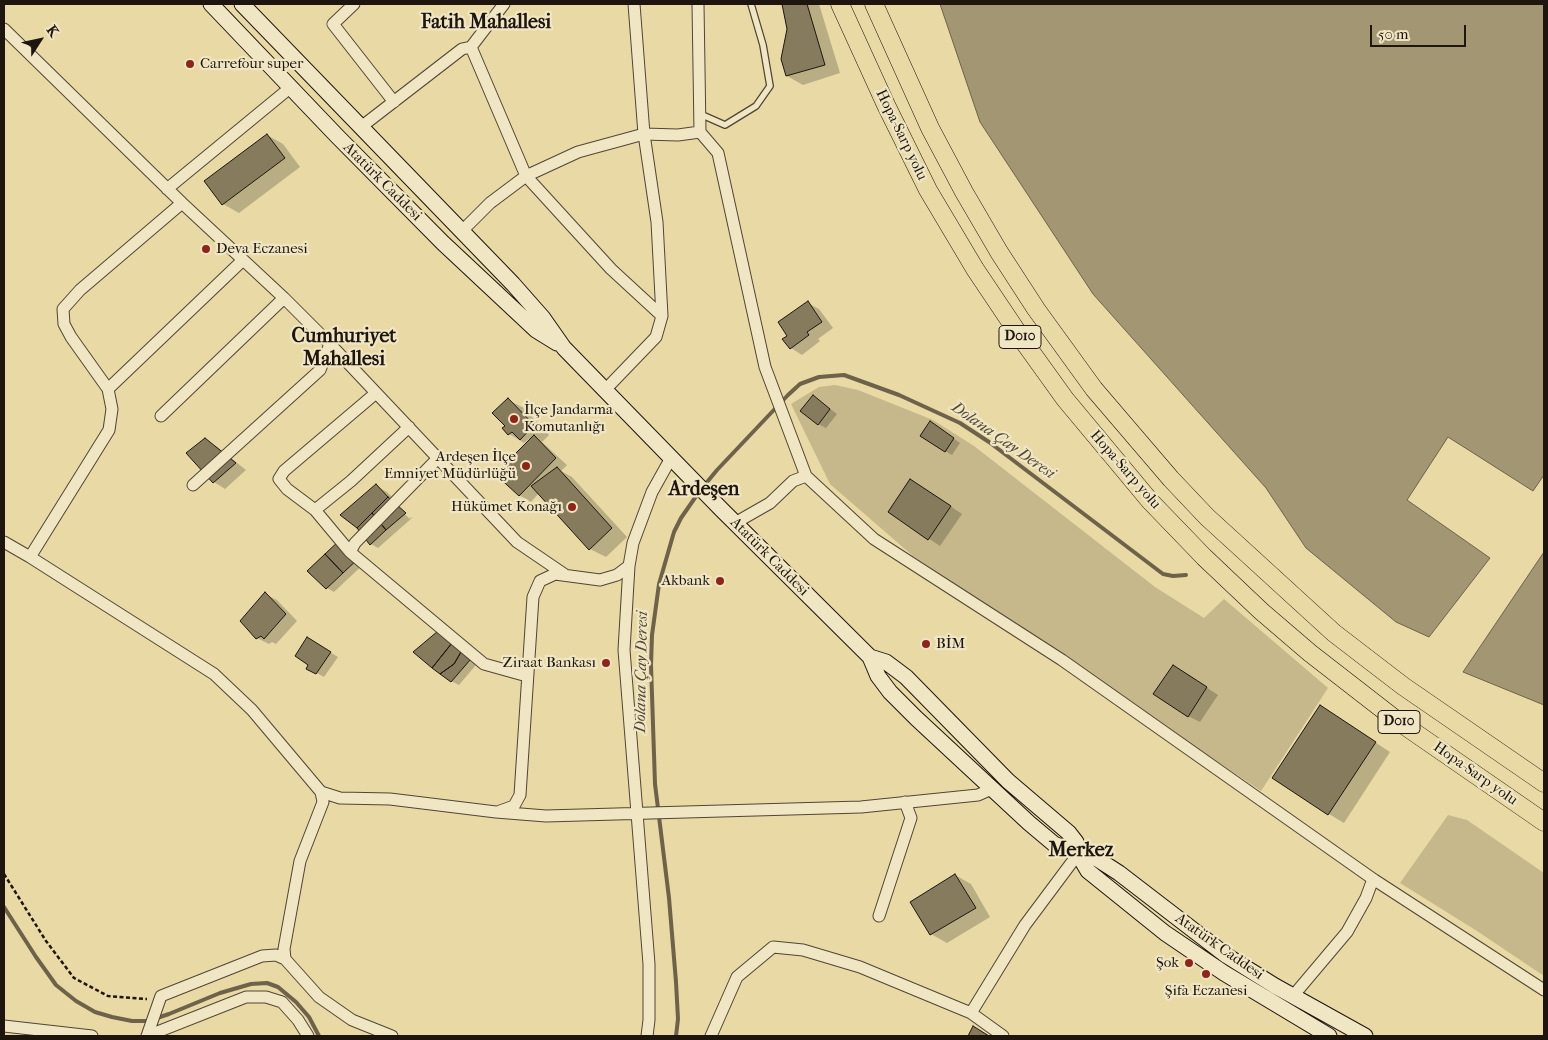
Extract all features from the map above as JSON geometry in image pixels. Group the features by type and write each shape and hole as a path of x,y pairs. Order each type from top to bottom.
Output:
{"highway":[{"name":"Hopa-Sarp yolu","path":"874,4 930,128 994,243 1036,308 1094,389 1171,479 1207,517 1334,633 1403,686 1544,783"},
{"name":"Hopa-Sarp yolu","path":"843,10 886,105 928,190 974,269 1065,399 1150,501 1204,557 1261,611 1310,653 1395,719 1544,822"}],"main road":[{"name":"Atatürk Caddesi","path":"211,4 429,229 536,330 564,348"},
{"name":"Atatürk Caddesi","path":"242,4 513,284 543,318 564,348 721,510 870,657 878,676 890,692 986,783 1054,844 1078,854 1091,855 1228,956 1293,996 1365,1036"},
{"name":"Atatürk Caddesi","path":"870,657 886,662 906,677 1008,781 1069,833 1076,842 1078,854 1088,871 1165,933 1224,973 1330,1036"}],"street":[{"path":"354,4 333,24 394,102"},
{"path":"361,127 462,49 471,47 504,4"},
{"path":"605,390 656,337 662,316 657,222 644,134 634,4"},
{"path":"698,4 700,132 718,153 765,367 806,476 874,539 1062,660 1373,879 1544,990"},
{"path":"4,29 167,189 284,298 517,542 564,574"},
{"path":"471,47 526,176 611,269 662,316"},
{"path":"167,189 291,87"},
{"path":"462,231 490,203 526,176 578,152 644,134 678,135 700,132"},
{"path":"30,557 109,430 112,409 108,390 64,324 63,309 80,290 182,203"},
{"path":"108,390 244,260"},
{"path":"161,416 284,298"},
{"path":"193,485 320,370 330,344"},
{"path":"376,393 284,471 279,479 287,489 315,510 350,552 484,664 527,676"},
{"path":"315,510 351,481 409,427"},
{"path":"350,552 355,543 438,458"},
{"path":"647,1036 649,1020 649,964 642,813 624,650 629,566 633,543 652,492 671,458"},
{"path":"735,523 770,503 793,482 806,476"},
{"path":"4,542 214,674 252,710 321,792 323,802 300,861 284,949 285,959"},
{"path":"496,812 514,806 520,794 533,597 540,581 556,574 600,580 616,575 629,566"},
{"path":"321,792 340,798 390,799 546,816 812,809 982,794 987,791 986,783"},
{"path":"879,916 912,818 905,802"},
{"path":"971,1013 1026,925 1078,854"},
{"path":"1293,996 1346,932 1366,898 1373,879"},
{"path":"711,1036 737,977 773,947 803,950 860,966 971,1013 1003,1036"},
{"path":"147,1036 161,996 262,956 272,954 285,959 319,997 352,1020 392,1036"},
{"path":"147,1036 246,996 266,997 282,1002 298,1020 308,1036"},
{"path":"4,1026 92,1036"}],"lane":[{"path":"700,114 725,124 756,106 770,86 763,45 751,4"}],"path":[{"path":"4,874 46,941 74,978 108,996 147,999 161,996"}],"shaded area":[{"path":"940,4 1544,4 1544,475 1533,491 1448,437 1407,500 1490,558 1429,637 1396,622 1306,548 1266,488 1093,294 980,122"},
{"path":"835,385 858,390 933,420 974,446 1155,587 1204,618 1224,599 1328,688 1261,791 913,556 830,484 791,404 819,387"},
{"path":"1544,552 1544,705 1463,672"},
{"path":"1448,815 1467,820 1544,873 1544,976 1400,883"}],"building":[{"path":"782,4 807,4 825,65 786,76 781,59 787,29"},
{"path":"267,134 285,158 222,205 204,181"},
{"path":"808,301 822,322 807,332 809,335 790,349 782,339 787,336 778,322"},
{"path":"813,395 830,409 818,425 800,411"},
{"name":"İlçe Jandarma Komutanlığı","path":"508,398 534,425 520,440 512,432 508,435 502,428 505,426 492,413"},
{"path":"930,421 954,438 945,452 920,436"},
{"name":"Ardeşen İlçe Emniyet Müdürlüğü","path":"534,435 556,458 519,496 495,474"},
{"path":"205,438 236,463 213,483 186,453"},
{"name":"Hükümet Konağı","path":"557,467 612,528 589,550 531,486"},
{"path":"910,479 951,506 928,540 888,512"},
{"path":"376,484 388,497 357,528 340,515"},
{"path":"388,497 406,513 386,530 372,513"},
{"path":"372,513 386,530 370,545 357,528"},
{"path":"342,538 361,556 343,573 325,554"},
{"path":"325,554 343,573 326,589 307,571"},
{"path":"265,592 286,614 264,639 261,636 256,639 240,621"},
{"path":"438,631 452,643 432,668 413,652"},
{"path":"307,637 331,652 316,674 306,669 308,665 295,656"},
{"path":"452,643 461,652 454,664 440,674 432,668"},
{"path":"461,652 470,660 451,682 440,674 454,664"},
{"path":"1173,665 1207,687 1188,717 1153,694"},
{"path":"1320,705 1376,742 1328,815 1272,778"},
{"path":"955,874 976,908 930,935 910,902"},
{"path":"973,1026 989,1036 968,1036"}],"waterway":[{"name":"Dolana Çay Deresi","path":"703,487 800,384 819,377 844,375 899,395 960,423 989,442 1163,574 1173,576 1186,575"},
{"name":"Dolana Çay Deresi","path":"676,1036 678,1019 676,982 669,898 655,784 651,665 652,635 659,584 674,532 699,492"},
{"name":"Dolana Çay Deresi","path":"4,907 56,985 76,1001 95,1012 132,1021 148,1021 220,993 251,984 267,983 278,987 296,1002 309,1017 319,1036"}],"place":[{"name":"Carrefour super","path":"190,64"},
{"name":"Deva Eczanesi","path":"206,249"},
{"name":"İlçe Jandarma Komutanlığı","path":"514,419"},
{"name":"Ardeşen İlçe Emniyet Müdürlüğü","path":"526,466"},
{"name":"Hükümet Konağı","path":"572,507"},
{"name":"Akbank","path":"720,581"},
{"name":"BİM","path":"926,644"},
{"name":"Ziraat Bankası","path":"606,663"},
{"name":"Şok","path":"1189,963"},
{"name":"Şifa Eczanesi","path":"1206,974"}],"district":[{"name":"Fatih Mahallesi","path":"486,23"},
{"name":"Cumhuriyet Mahallesi","path":"344,348"},
{"name":"Ardeşen","path":"704,490"},
{"name":"Merkez","path":"1081,851"}]}
